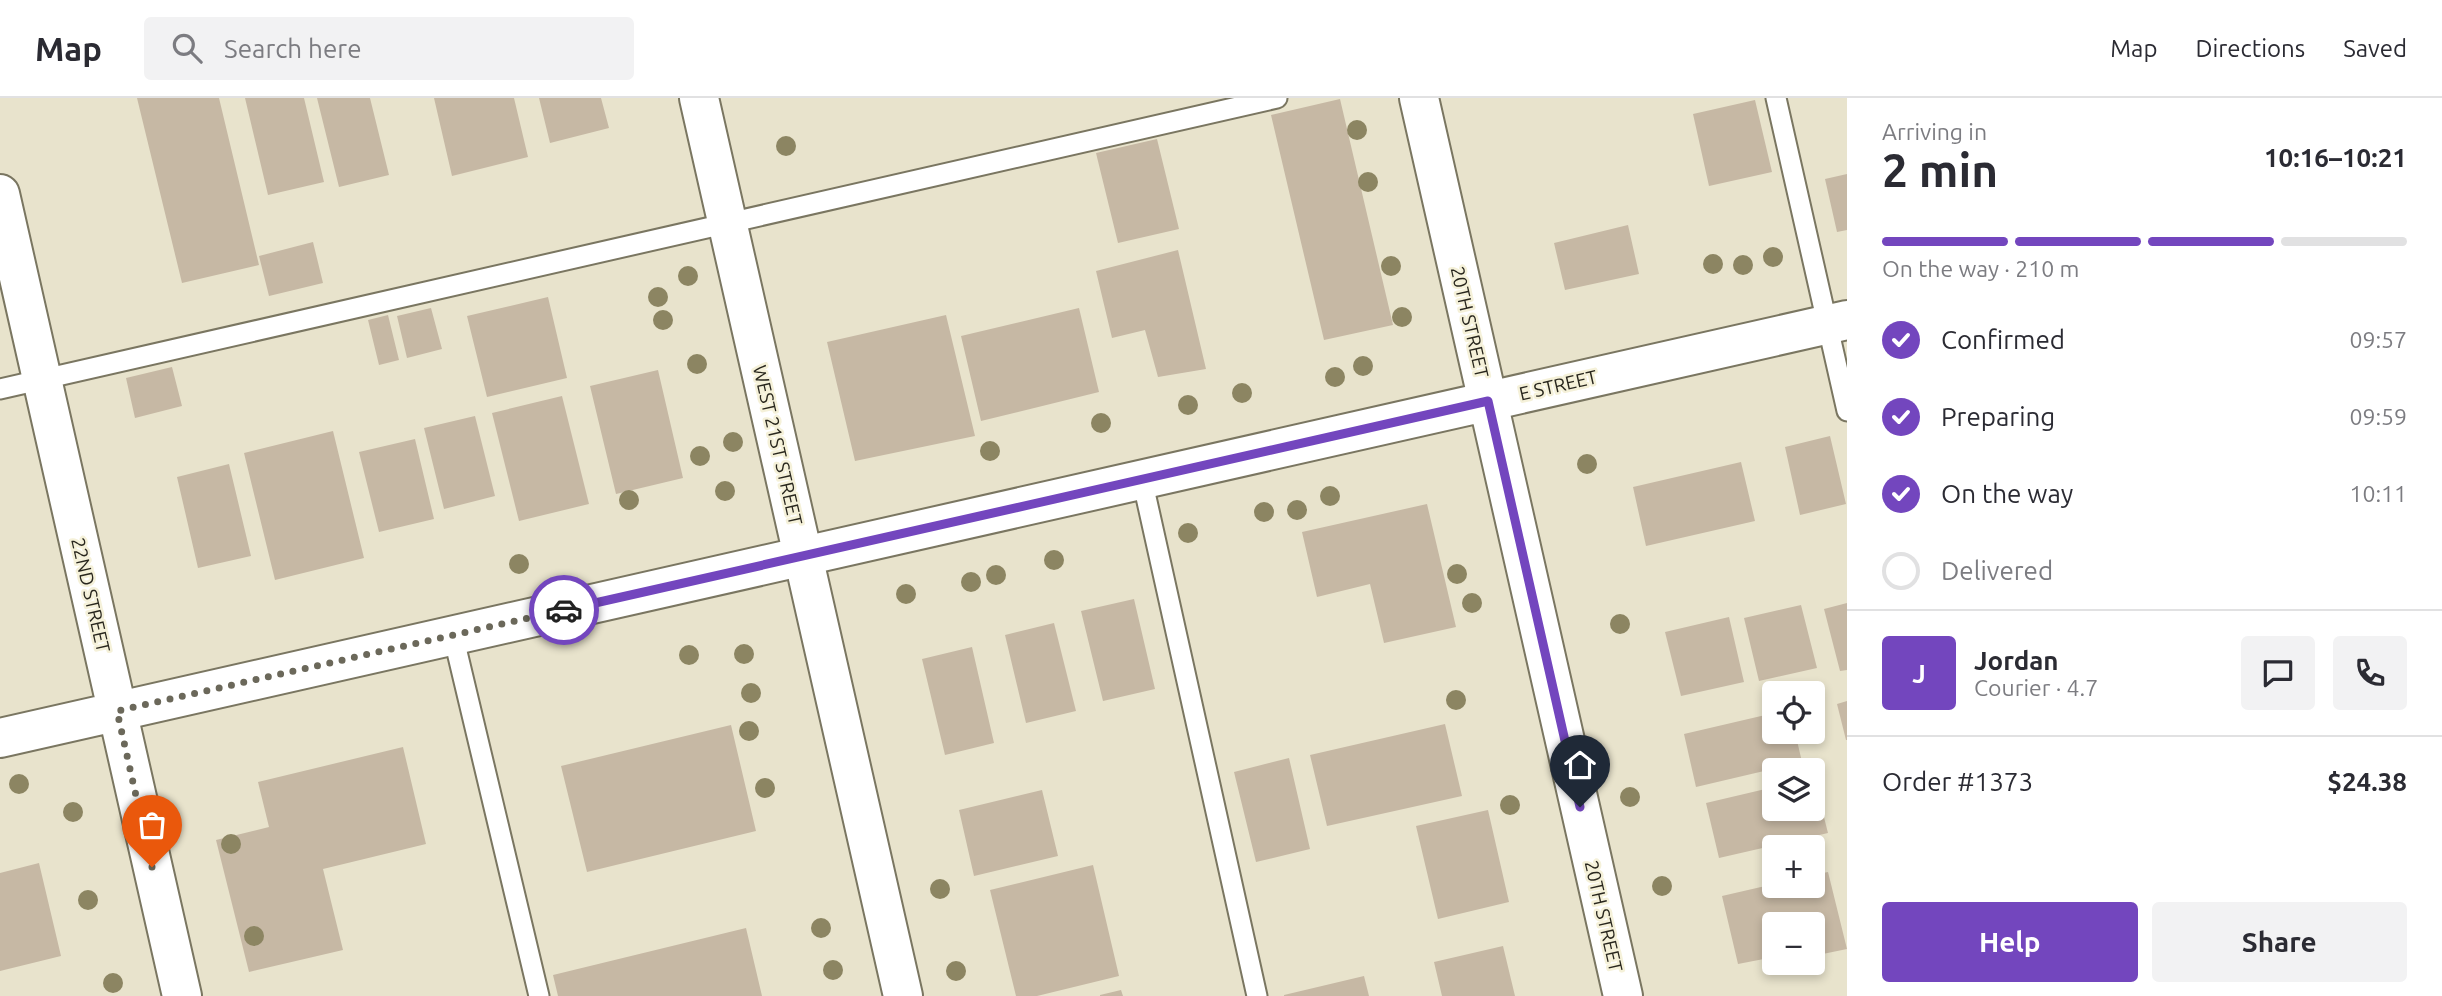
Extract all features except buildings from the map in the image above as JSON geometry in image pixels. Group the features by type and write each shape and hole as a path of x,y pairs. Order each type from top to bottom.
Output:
{"street":[{"name":"WEST 21ST STREET","path":"699,98 902,996"},
{"name":"20TH STREET","path":"1419,98 1623,996"},
{"name":"22ND STREET","path":"0,194 182,996"},
{"name":"E STREET","path":"0,738 1837,322"}],"lane":[{"path":"0,388 1277,98"},
{"path":"1776,98 1837,322 1847,411"},
{"path":"1142,479 1257,996"},
{"path":"453,635 539,996"}],"way so far":[{"path":"152,867 117,711 564,610"}],"route":[{"path":"564,610 1488,401 1580,807"}]}
